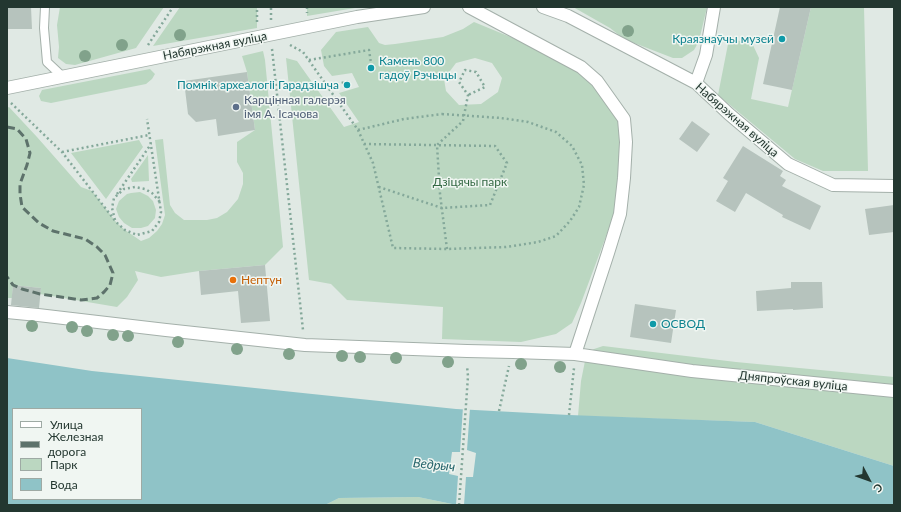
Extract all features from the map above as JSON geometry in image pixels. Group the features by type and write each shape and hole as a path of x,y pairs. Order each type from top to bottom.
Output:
{"street":[{"name":"Набярэжная вуліца","path":"7,88 356,17 424,7"},
{"path":"469,7 581,67 597,81 624,119 626,142 620,214 575,354"},
{"name":"Набярэжная вуліца","path":"543,7 568,16 696,83 729,114 788,164 833,185 894,186"},
{"path":"696,83 706,55 714,7"},
{"name":"Дняпроўская вуліца","path":"7,312 38,314 305,345 575,354 692,371 894,391"}],"lane":[{"path":"45,7 44,28 47,62 63,77"}],"path":[{"path":"136,62 173,7"},
{"path":"270,35 303,52 358,130 372,163 393,248 447,249 506,247 538,242 556,236 570,221 579,207 584,185 582,165 572,146 556,132 528,122 471,115 442,114 404,119 358,130"},
{"path":"309,60 369,50 371,63"},
{"path":"273,60 305,345"},
{"path":"447,249 440,194 437,145 463,120 468,95 459,82 466,70 476,72 485,87 468,95"},
{"path":"327,86 350,81"},
{"path":"7,101 9,101 62,152 116,222 125,230 137,235 152,231 159,222 161,212 147,120"},
{"path":"62,152 149,135"},
{"path":"116,222 112,208 114,198 151,144"},
{"path":"364,144 495,146 507,163 490,205 442,208 378,186"},
{"path":"114,198 124,189 135,187 145,189 152,193 160,202"},
{"path":"499,411 513,352"},
{"path":"569,416 575,354"},
{"path":"460,505 468,376"}],"green space":[{"path":"60,7 164,7 136,48 75,65 66,64 58,58 59,47 57,25"},
{"path":"180,7 257,7 257,28 153,46"},
{"path":"307,7 361,7 307,16"},
{"path":"573,7 707,7 699,41 694,50 682,58 673,58 629,41 610,28"},
{"path":"811,7 864,7 868,171 823,171 795,159 718,95 729,39 752,43 759,58 751,99 788,107"},
{"name":"Дзіцячы парк","path":"474,22 542,50 571,65 595,86 620,121 621,163 614,215 572,323 556,334 521,342 442,339 443,307 347,300 331,284 309,280 286,58 297,61 344,127 359,122 339,93 359,87 352,73 332,76 324,66 321,50 336,32 368,27 379,43 385,45 443,37 463,29","holes":["475,58 492,63 502,78 498,92 481,104 459,105 446,91 444,79 456,63"]},
{"path":"263,51 283,247 265,265 199,271 161,277 135,271 138,280 127,297 117,307 40,294 41,288 13,285 12,298 7,298 7,108 9,107 81,187 92,191 116,222 141,241 149,238 157,231 162,224 165,215 155,140 163,139 170,205 175,213 184,220 207,220 217,218 227,212 238,199 243,184 243,173 237,162 237,142 255,130 247,72 242,56"},
{"path":"150,69 155,74 146,84 51,103 41,101 39,96 42,90"},
{"path":"139,140 143,147 106,199 71,153"},
{"path":"148,155 149,181 132,182 131,179"},
{"path":"140,192 148,196 153,201 156,210 155,218 148,226 132,228 124,223 119,217 116,209 119,201 127,194"},
{"path":"603,346 736,362 894,377 894,466 755,422 578,416 581,381 585,361 589,352"},
{"path":"418,497 457,505 325,505 339,498"}],"water":[{"name":"Ведрыч","path":"7,358 92,371 456,409 755,422 894,466 894,505 457,505 418,497 339,498 325,505 7,505"}],"pier":[{"path":"463,407 470,408 467,450 476,453 473,477 466,477 464,505 456,505 458,476 449,474 452,452 460,452"}],"building":[{"path":"7,7 31,7 32,29 7,29"},
{"path":"780,7 811,7 792,90 763,84"},
{"path":"247,72 255,130 218,136 216,119 196,122 188,114 184,81"},
{"path":"692,121 710,134 697,152 679,139"},
{"path":"743,146 783,171 780,176 786,180 782,186 821,206 810,230 782,217 783,215 746,193 735,212 716,201 728,181 723,178"},
{"path":"894,205 894,232 869,235 865,209"},
{"name":"Нептун","path":"265,265 270,321 241,323 238,291 201,295 199,271"},
{"path":"791,282 822,282 823,308 757,311 756,291 791,288"},
{"path":"13,285 41,288 39,308 11,305"},
{"name":"ОСВОД","path":"635,304 676,310 671,343 630,337"}],"railway":[{"path":"7,127 17,129 26,139 30,153 20,184 22,207 39,223 53,231 85,239 97,247 105,255 113,273 110,285 97,298 81,300 40,294 22,289 13,285 7,277"}],"place":[{"name":"Краязнаўчы музей","path":"782,39"},
{"name":"Камень 800 гадоў Рэчыцы","path":"371,68"},
{"name":"Помнік археалогіі Гарадзішча","path":"347,85"},
{"name":"Карцінная галерэя імя А. Ісачова","path":"236,107"},
{"name":"Нептун","path":"233,280"},
{"name":"ОСВОД","path":"653,324"}]}
